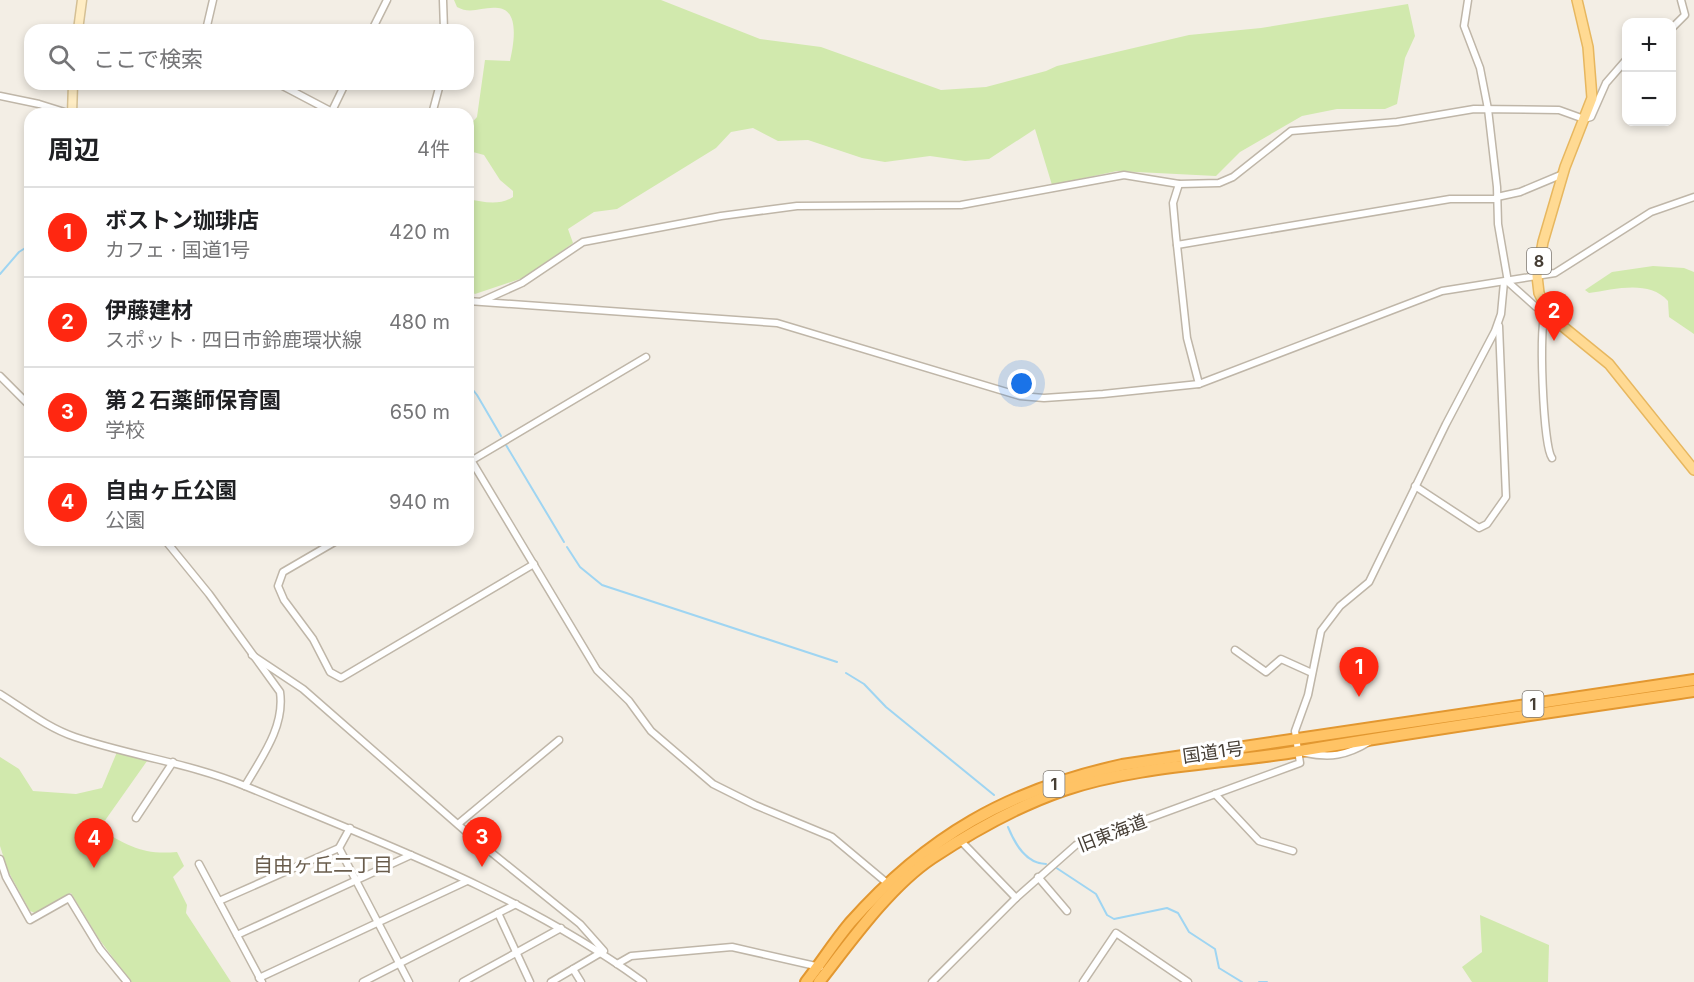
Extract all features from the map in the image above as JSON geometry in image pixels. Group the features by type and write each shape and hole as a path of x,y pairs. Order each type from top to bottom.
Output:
{"highway":[{"name":"国道1号","path":"1576,703 1694,680"},
{"name":"国道1号","path":"819,982 843,932 887,883 928,848 974,819 1034,790 1094,776 1295,740 1576,703 1694,691"},
{"name":"国道1号","path":"806,982 824,968 896,890 930,859 998,818 1094,776 1298,757 1374,738 1541,708"}],"main road":[{"name":"8","path":"1544,308 1537,276 1539,257 1563,174 1592,98 1588,47 1577,0"},
{"path":"1544,308 1615,370 1694,470"}],"street":[{"path":"79,24 82,0"},
{"path":"207,24 213,0"},
{"path":"375,24 387,0"},
{"path":"443,0 444,24"},
{"path":"1415,486 1479,528 1487,524 1506,497 1499,322 1506,282 1488,109 1480,68 1466,36 1464,16 1468,0"},
{"path":"1676,23 1685,15 1680,0"},
{"path":"479,302 530,279 583,242 709,218 797,206 961,205 1119,176 1179,184 1225,181 1291,131 1398,122 1488,109 1559,110 1584,119 1591,117 1606,83 1622,65"},
{"path":"71,108 73,90"},
{"path":"290,90 324,108"},
{"path":"335,108 343,90"},
{"path":"434,108 438,90"},
{"path":"0,96 52,108"},
{"path":"1177,245 1450,199 1497,198 1520,192 1563,174"},
{"path":"1179,184 1173,203 1177,245 1187,338 1199,384"},
{"path":"474,302 777,323 819,333 971,382 1032,398 1103,394 1199,384 1442,291 1555,273 1651,212 1694,197"},
{"path":"1506,282 1536,307 1544,308 1542,333 1546,431 1547,448 1552,458"},
{"path":"1374,738 1355,751 1323,757 1298,757 1295,731 1308,695 1321,631 1340,606 1369,582 1499,322"},
{"path":"474,456 646,357"},
{"path":"0,376 24,400"},
{"path":"474,467 597,670 629,701 660,741 726,792 832,837 887,883"},
{"path":"170,546 280,692 281,701 272,741 245,786"},
{"path":"328,546 283,572 278,586 284,600 313,639 330,672 341,678 534,564"},
{"path":"1235,650 1266,672 1281,659 1312,673"},
{"path":"252,655 303,689 458,824 580,924 605,954"},
{"path":"0,694 56,729 75,737 173,762 245,786 411,855 516,904 561,928 605,954 643,982"},
{"path":"458,824 559,740"},
{"name":"旧東海道","path":"932,982 1038,877 1076,845 1215,794 1298,757"},
{"path":"136,818 173,762"},
{"path":"1215,794 1259,841 1293,851"},
{"path":"219,901 339,848 350,828"},
{"path":"960,840 1016,898"},
{"path":"339,848 409,982"},
{"path":"237,935 411,855"},
{"path":"0,859 6,877 30,920 69,898 100,949 123,981"},
{"path":"199,864 261,980 468,881"},
{"path":"1038,877 1067,911"},
{"path":"363,982 516,904"},
{"path":"498,913 530,982"},
{"path":"463,982 561,928"},
{"path":"1083,982 1116,933 1188,982"},
{"path":"618,964 631,956 732,947 824,968"},
{"path":"551,982 605,954"},
{"path":"573,969 581,982"}],"green space":[{"path":"454,0 661,0 760,39 821,47 941,90 986,87 1057,66 1189,35 1261,28 1408,4 1415,36 1405,58 1397,104 1385,109 1337,109 1302,116 1240,152 1216,176 1117,171 1052,185 1035,129 989,159 965,161 930,156 885,162 862,158 808,140 778,141 753,128 731,132 716,148 617,209 594,212 568,229 573,243 526,277 475,294 474,200 502,202 513,197 513,191 500,180 484,155 474,152 474,120 477,117 485,60 510,61 514,30 510,15 505,10 493,8 467,10 457,7"},
{"path":"1653,266 1684,268 1694,272 1694,334 1669,317 1668,301 1651,290 1620,288 1589,293 1585,290 1612,272"},
{"path":"117,752 147,761 99,829 145,851 177,852 184,866 173,877 187,905 186,913 231,982 131,982 99,939 71,893 35,913 30,911 8,871 0,846 0,757 19,769 33,791 76,794 102,788"},
{"path":"1480,915 1549,945 1548,982 1472,982 1462,967 1482,952"}],"waterway":[{"path":"0,274 24,249"},
{"path":"474,391 501,436"},
{"path":"506,445 564,542"},
{"path":"567,547 580,567 602,585 837,662"},
{"path":"846,673 864,684 886,707 994,795"},
{"path":"1008,827 1014,840 1027,857 1046,864"},
{"path":"1055,867 1096,894 1107,915 1114,919 1167,908 1178,913 1189,932 1215,949 1219,968 1242,982"},
{"path":"1259,982 1267,982"}],"place":[{"name":"伊藤建材","path":"1554,341"},
{"name":"ボストン珈琲店","path":"1359,697"},
{"name":"第２石薬師保育園","path":"482,867"},
{"name":"自由ヶ丘公園","path":"94,868"}],"district":[{"name":"自由ヶ丘二丁目","path":"323,865"}]}
